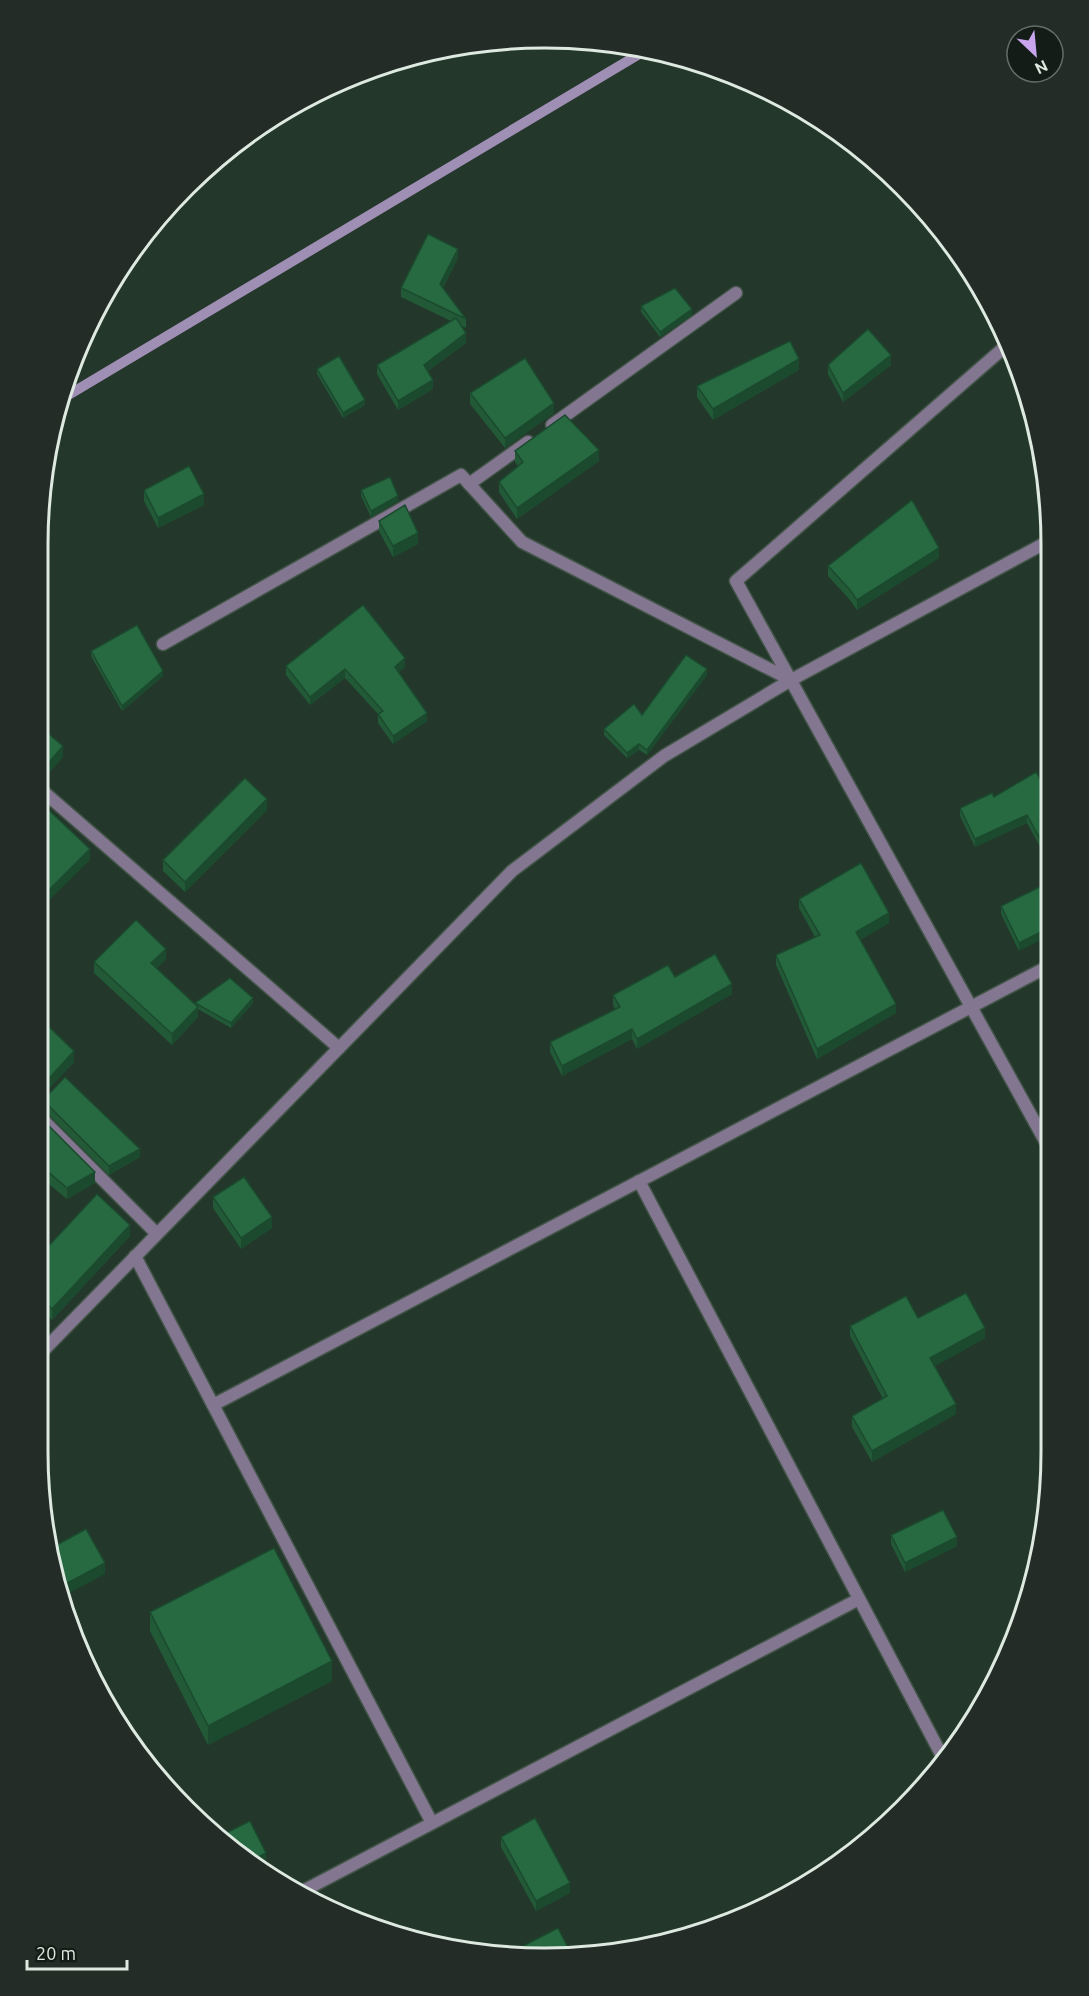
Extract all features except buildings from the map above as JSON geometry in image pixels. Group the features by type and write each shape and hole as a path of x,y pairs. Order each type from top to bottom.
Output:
{"street":[{"path":"469,484 736,293"},
{"path":"1001,350 736,581 1041,1133"},
{"path":"163,644 460,475 522,542 791,680"},
{"path":"48,1346 513,871 664,756 791,680 1041,545"},
{"path":"48,797 339,1048"},
{"path":"213,1405 1041,970"},
{"path":"48,1124 157,1234"},
{"path":"639,1181 940,1752"},
{"path":"135,1256 432,1823"},
{"path":"309,1888 859,1599"}],"waterway":[{"path":"72,393 635,57"}]}
